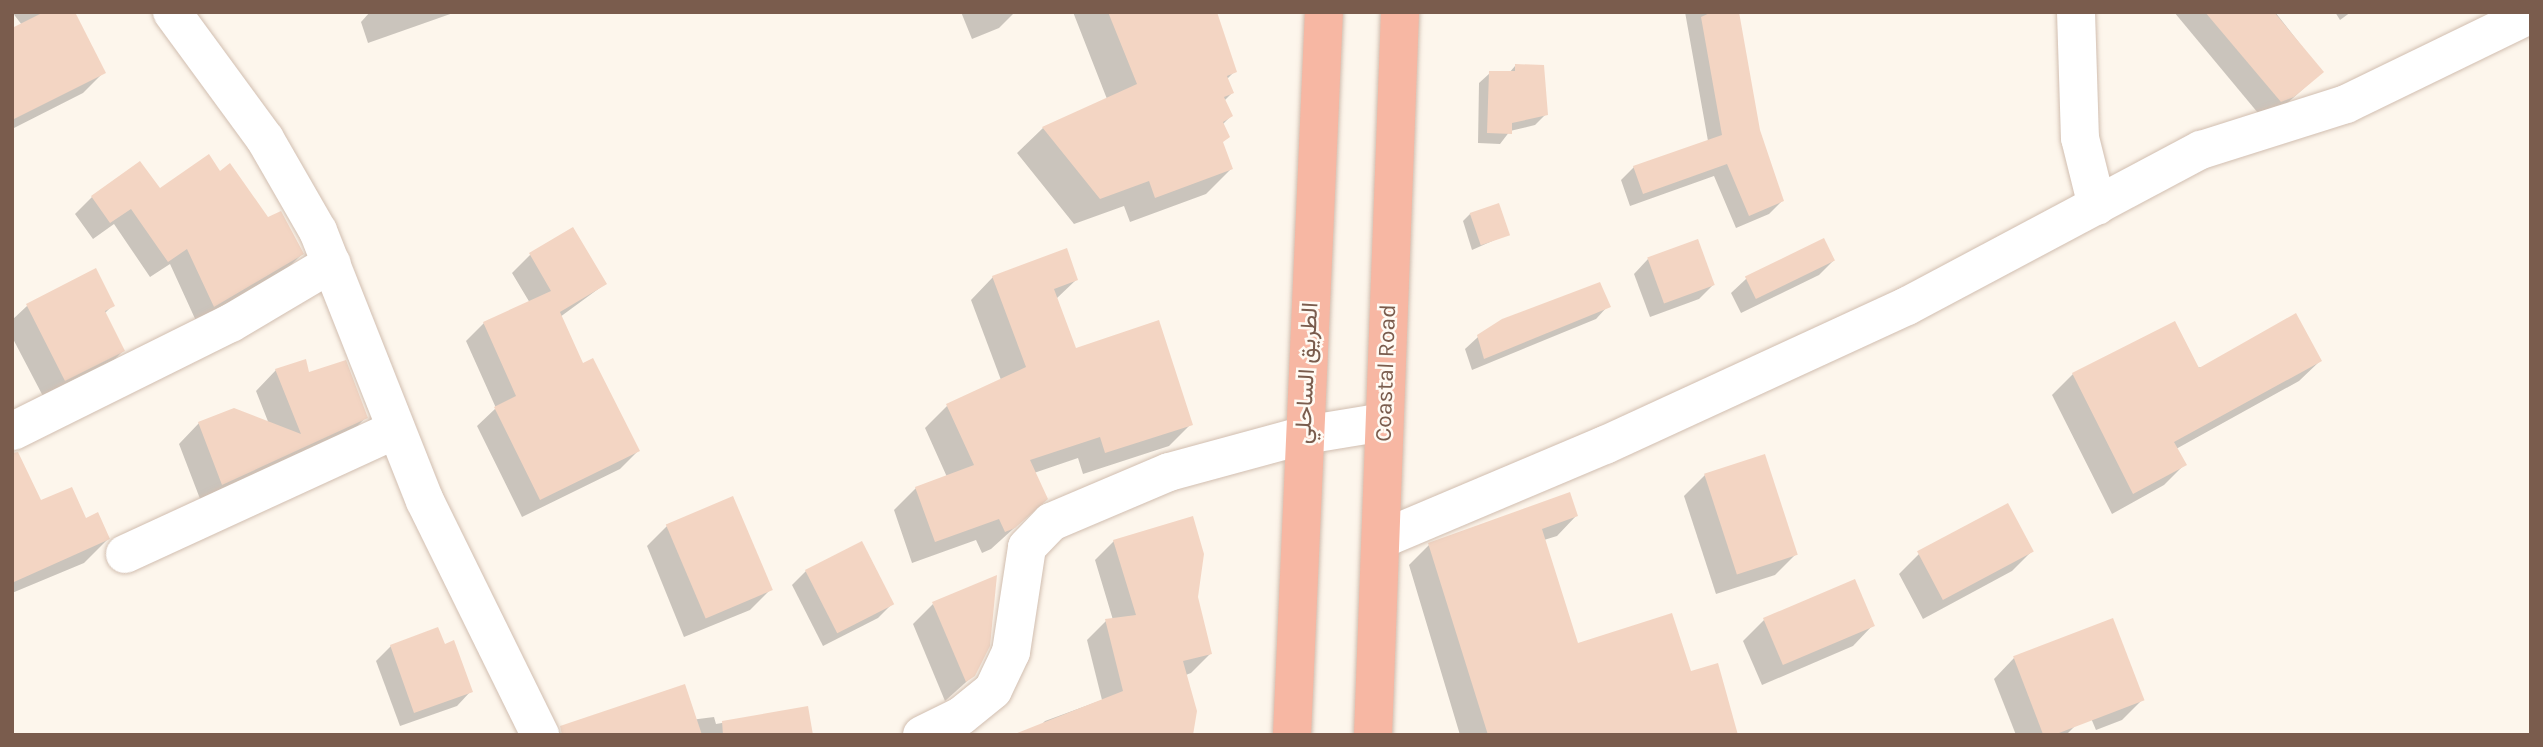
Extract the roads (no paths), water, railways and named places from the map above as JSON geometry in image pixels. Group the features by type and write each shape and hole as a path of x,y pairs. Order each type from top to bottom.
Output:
{"highway":[{"name":"الطريق الساحلي","path":"1292,735 1324,12"},
{"name":"Coastal Road","path":"1374,735 1400,12"}],"street":[{"path":"2076,12 2080,138 2097,206"},
{"path":"1382,539 1728,390 1907,306 2201,150 2346,104 2531,14"},
{"path":"180,16 265,139 332,263 394,430 540,735"},
{"path":"13,431 231,323 332,263"},
{"path":"922,735 979,704 1003,673 1027,547 1044,528 1169,471 1304,435 1384,422"},
{"path":"125,554 394,430"}]}
